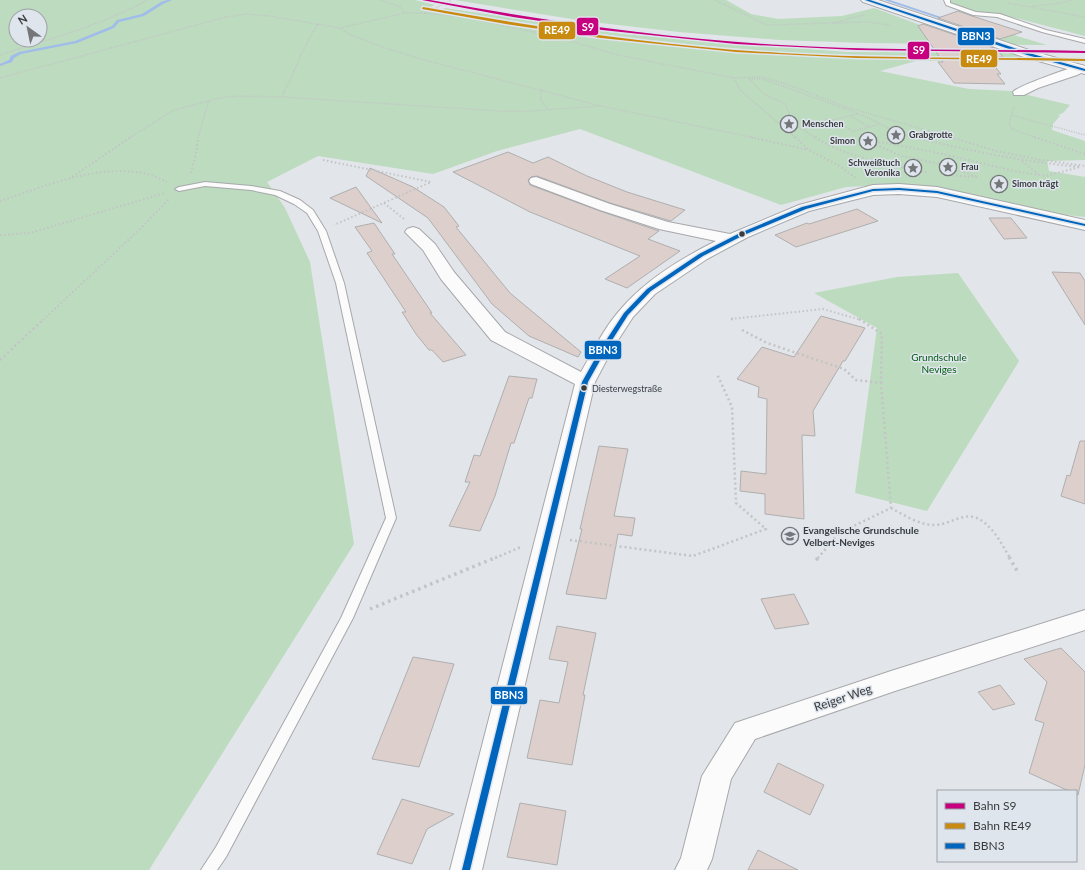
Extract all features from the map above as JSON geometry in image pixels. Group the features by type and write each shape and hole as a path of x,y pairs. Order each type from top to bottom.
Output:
{"main road":[{"path":"867,0 1028,54 1083,69"}],"street":[{"path":"1019,92 1028,87 1083,69"},
{"path":"536,181 605,207 665,226 733,239"},
{"path":"466,870 585,382 604,348 626,314 649,290 701,255 733,239 804,208 872,190 899,189 937,192 1084,224"},
{"path":"413,232 429,247 447,275 498,336 585,382"},
{"name":"Reiger Weg","path":"691,870 696,859 717,776 745,730 1085,620"}],"lane":[{"path":"947,0 948,4 975,14 998,15 1044,31 1085,41"},
{"path":"179,189 205,184 251,188 277,193 297,202 310,212 322,230 340,283 391,518 347,618 221,852 208,870"}],"path":[{"path":"0,55 70,34 132,9 147,0"},
{"path":"381,0 400,7 405,13"},
{"path":"425,13 452,0"},
{"path":"714,0 767,25 867,22 891,25"},
{"path":"1027,7 1055,4 1072,0"},
{"path":"1006,2 1068,15 1085,17"},
{"path":"827,24 891,8"},
{"path":"340,28 405,13 425,13 477,20 557,37 618,55 734,78 763,78 789,85 846,107 989,149 1036,160 1085,167"},
{"path":"0,78 226,17 247,14 270,16 340,28 349,34 424,60 602,106 809,150"},
{"path":"282,97 301,57 307,40 319,24"},
{"path":"734,78 740,90 809,150 838,165 872,190"},
{"path":"936,175 848,154 829,147 794,124 785,104 764,94 749,79 763,79 858,114 905,136 942,145 1021,160 1085,167"},
{"path":"541,89 541,100 547,109"},
{"path":"1019,92 1009,124 1016,131 1085,154"},
{"path":"69,179 174,110 209,100 238,96 282,97 500,111 602,106"},
{"path":"0,360 141,228 179,189 191,172 196,154 198,134 209,100"},
{"path":"825,119 833,120 858,114"},
{"path":"1011,115 1085,134"},
{"path":"850,116 870,127"},
{"path":"833,120 853,131 880,124"},
{"path":"943,175 978,177 945,165 902,156 868,142 886,143 944,154 1014,171 1046,176 1080,167"},
{"path":"322,230 431,182 323,160"},
{"path":"1021,160 1039,175"},
{"path":"0,201 69,179 119,170 158,177 179,189"},
{"path":"0,234 30,233 179,189"},
{"path":"384,203 406,220 413,232"},
{"path":"731,319 823,309 860,319 882,334 881,384 891,508"},
{"path":"742,330 767,343 844,369 856,380 881,384"},
{"path":"347,618 547,537 693,556 766,529 736,503 732,407 718,374"},
{"path":"816,560 839,533 891,508"},
{"path":"891,508 919,522 933,525 949,523 967,516 985,522 1003,545 1019,574"}],"green space":[{"path":"0,0 415,0 435,5 422,10 437,12 445,8 622,34 846,52 1015,53 1039,61 916,61 880,71 969,89 1011,91 1070,105 1063,113 1058,115 1060,116 1053,124 1052,130 1085,141 1085,160 1047,161 1049,171 1085,177 1085,217 1005,208 885,185 846,187 781,205 580,129 497,151 433,174 318,156 267,182 285,208 310,262 354,544 149,870 0,870"},
{"path":"455,0 726,0 751,14 778,19 842,16 874,8 942,33 974,23 1047,45 865,43 780,40 679,32 584,21"},
{"path":"945,0 1085,0 1085,36 1004,15 968,14"},
{"name":"Grundschule Neviges","path":"958,273 1019,361 927,511 855,493 877,328 814,293 897,277"}],"building":[{"path":"958,11 1022,32 1000,39 938,18"},
{"path":"923,24 997,49 1003,57 987,57 1001,74 997,74 1005,84 954,83 938,62 943,62 918,26"},
{"path":"508,152 533,163 548,157 587,176 627,192 685,210 671,221 610,203 537,176 531,177 528,180 530,185 659,231 648,239 680,251 627,288 605,279 640,256 530,212 453,172"},
{"path":"370,168 413,187 444,207 459,226 456,227 510,293 581,352 578,357 529,336 492,304 428,218 366,176"},
{"path":"356,187 382,223 330,198"},
{"path":"857,209 878,221 796,247 775,235 807,223 809,224"},
{"path":"989,218 1011,218 1027,238 1004,239"},
{"path":"374,223 395,254 392,254 432,313 430,313 466,355 443,362 432,350 429,350 416,334 402,312 406,312 367,253 372,251 355,227"},
{"path":"1052,272 1080,273 1085,281 1085,325"},
{"path":"821,316 865,328 813,411 815,436 802,435 804,519 765,514 765,494 740,491 741,471 766,474 767,399 758,397 759,387 737,379 762,347 794,357"},
{"path":"509,376 537,379 532,398 529,398 514,443 511,443 495,496 480,531 449,526 470,482 465,482 474,455 480,456"},
{"path":"1080,441 1085,441 1085,504 1061,496 1067,475 1070,476"},
{"path":"599,446 628,449 614,516 635,518 632,536 618,534 606,599 566,594 582,529 580,529"},
{"path":"794,594 809,624 775,629 761,599"},
{"path":"557,626 596,633 583,695 585,695 572,765 527,758 540,700 559,703 568,662 549,659"},
{"path":"1061,648 1085,672 1085,765 1078,795 1077,790 1067,790 1029,773 1044,723 1035,720 1047,682 1024,659"},
{"path":"413,657 454,664 419,767 372,759"},
{"path":"1000,685 1015,704 993,710 978,692"},
{"path":"778,763 824,785 810,815 764,792"},
{"path":"402,799 454,814 427,829 412,864 377,854"},
{"path":"520,803 566,811 557,865 507,857"},
{"path":"758,850 798,870 748,870"}],"waterway":[{"path":"0,65 11,61 12,57 20,53 76,42 113,27 118,21 143,15 162,3 170,0"},
{"path":"886,0 948,20"}],"rail line":[{"name":"S9","path":"424,0 602,29 736,43 857,49 1085,52"},
{"name":"RE49","path":"423,8 601,37 736,51 857,57 1085,60"}],"transit line":[{"name":"BBN3","path":"867,0 1028,54 1085,70"},
{"name":"BBN3","path":"466,870 585,382 604,348 626,314 649,290 701,255 742,234 804,208 873,190 899,189 937,192 1085,225"}],"place":[{"name":"Menschen","path":"789,124"},
{"name":"Grabgrotte","path":"896,135"},
{"name":"Simon","path":"868,141"},
{"name":"Frau","path":"948,167"},
{"name":"Schweißtuch Veronika","path":"913,168"},
{"name":"Simon trägt","path":"999,184"},
{"name":"Diesterwegstraße","path":"584,388"},
{"name":"Evangelische Grundschule Velbert-Neviges","path":"790,536"}]}
